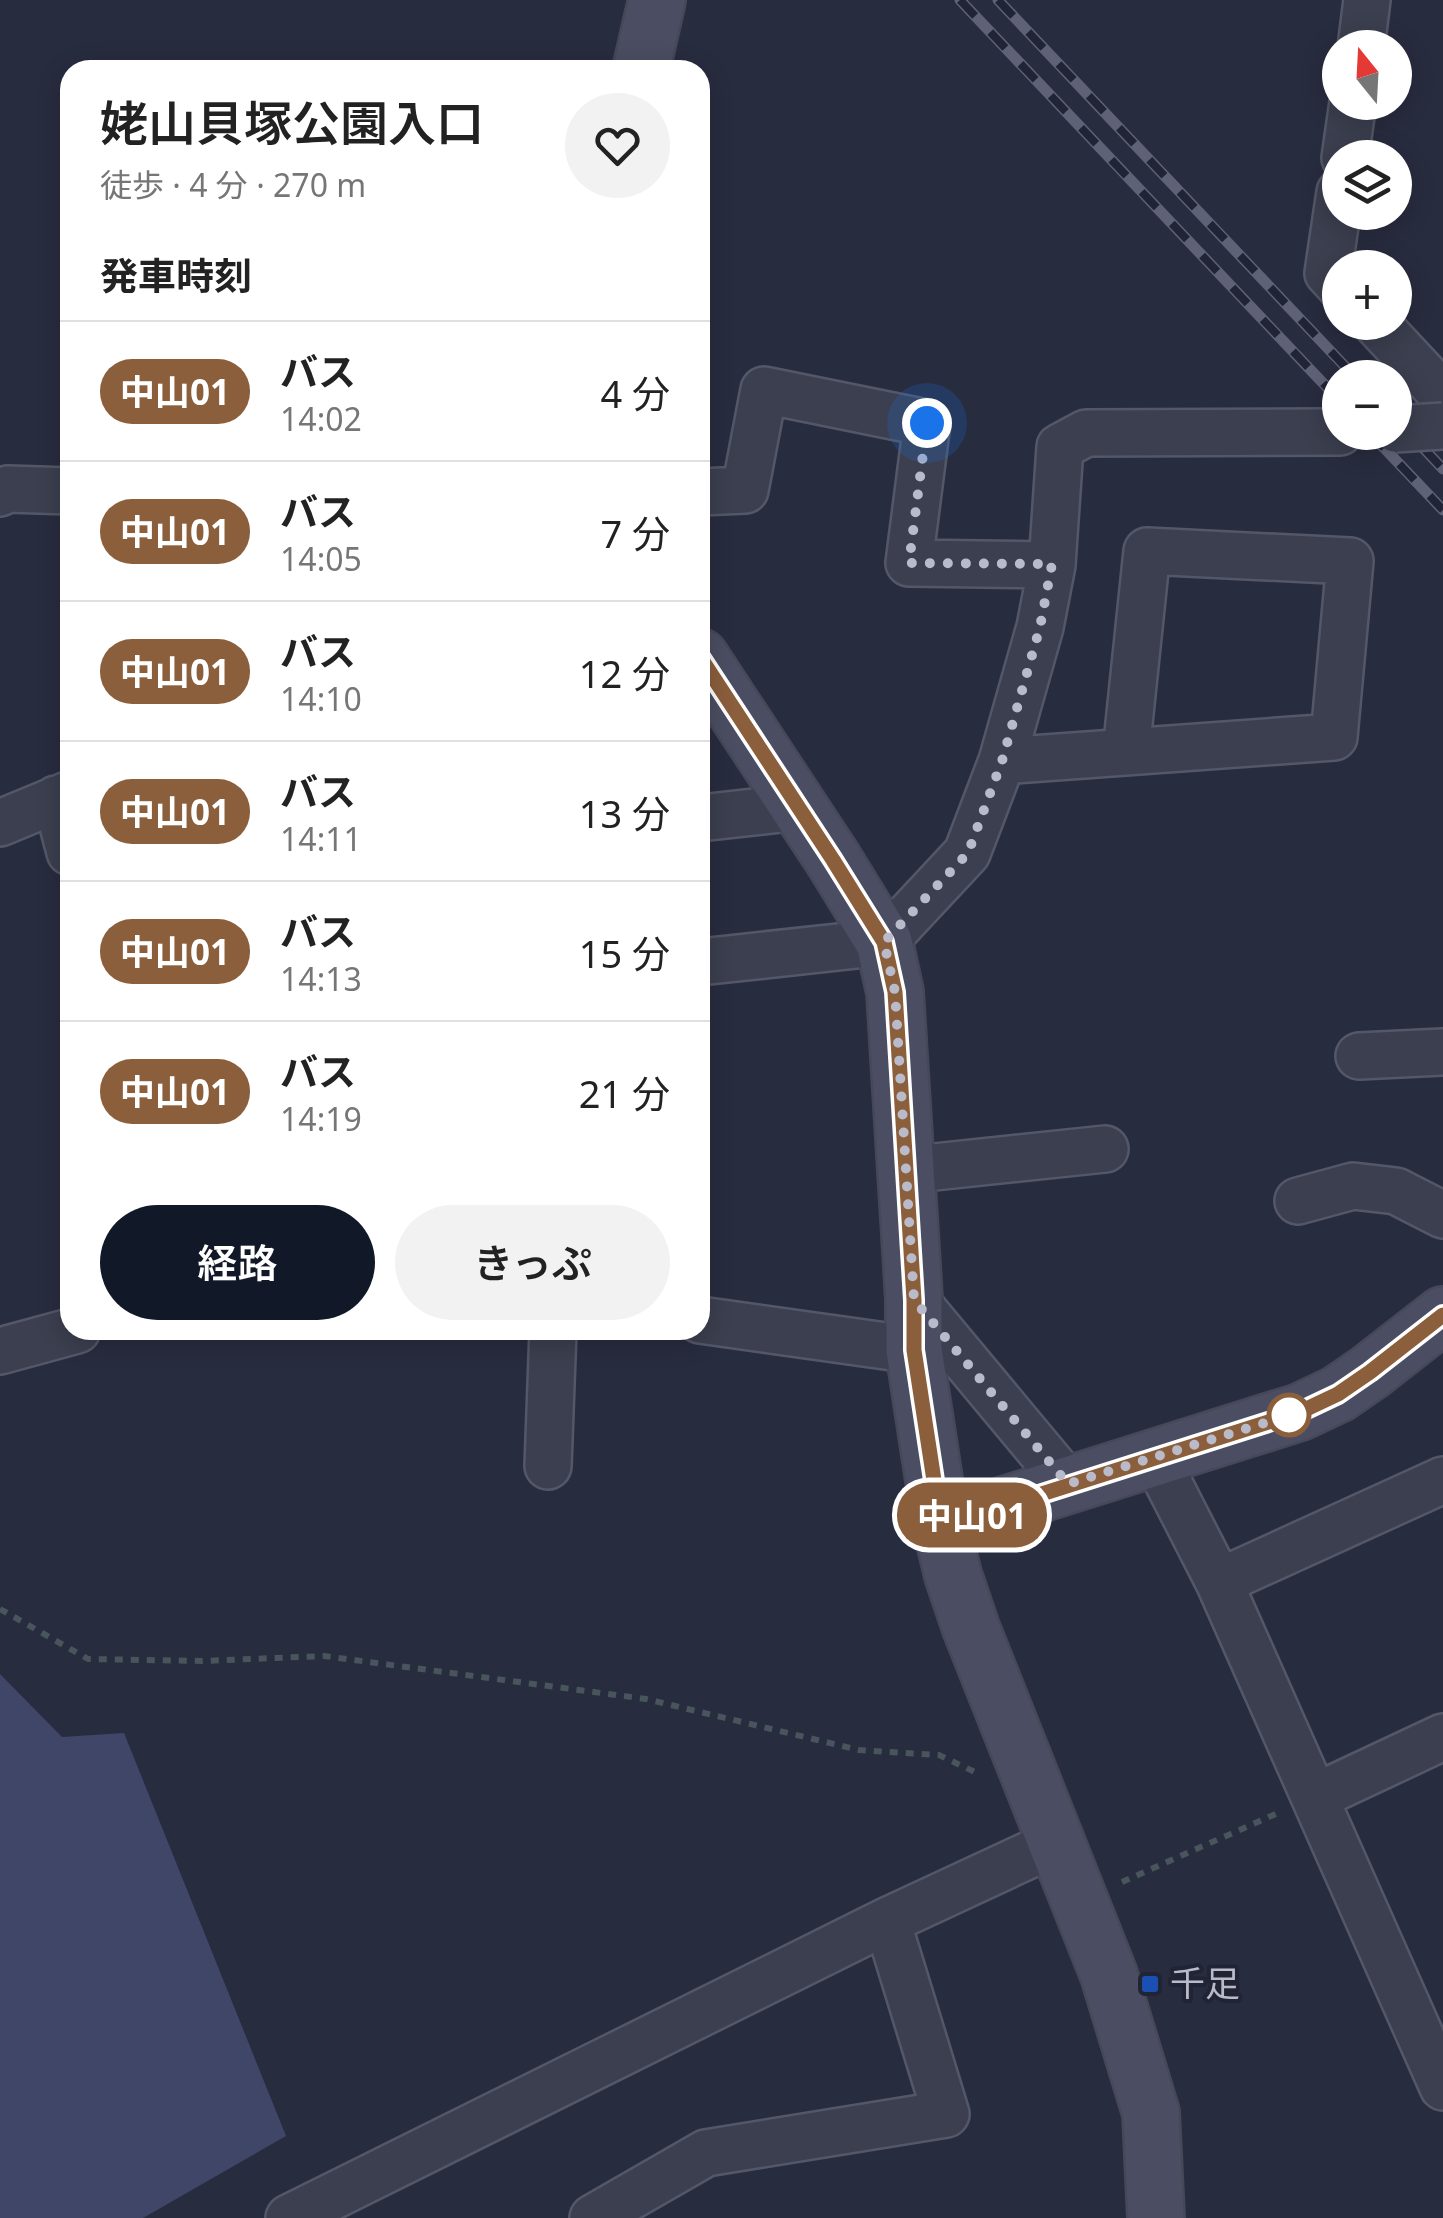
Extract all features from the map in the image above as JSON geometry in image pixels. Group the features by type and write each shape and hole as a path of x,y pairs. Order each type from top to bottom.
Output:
{"street":[{"path":"643,60 657,0"},
{"path":"1364,30 1368,0"},
{"path":"1392,340 1443,394"},
{"path":"710,492 745,490 764,390 927,423 909,563 1052,564"},
{"path":"1412,428 1443,426"},
{"path":"710,961 884,942 968,853 1002,761 1040,627 1052,564 1060,446 1086,434 1322,433"},
{"path":"0,493 8,489 60,491"},
{"path":"1002,761 1334,738 1350,561 1147,550 1126,752"},
{"path":"710,672 884,942 895,992 914,1325 941,1526 971,1628 1109,1975 1150,2113 1160,2216"},
{"path":"0,823 60,797"},
{"path":"710,817 798,807"},
{"path":"1359,1056 1443,1052"},
{"path":"906,1170 1105,1150"},
{"path":"1298,1201 1353,1186 1396,1191 1443,1214"},
{"path":"941,1526 1300,1412 1338,1394 1443,1315"},
{"path":"710,1320 914,1325 1068,1484"},
{"path":"0,1350 60,1334"},
{"path":"548,1466 553,1340"},
{"path":"1155,1457 1219,1582 1443,2086"},
{"path":"1219,1582 1443,1480"},
{"path":"1314,1797 1443,1737"},
{"path":"296,2216 887,1921 1057,1842"},
{"path":"593,2218 706,2153 946,2114 887,1921"}],"path":[{"path":"0,1609 88,1659 324,1656 646,1700 860,1750 939,1755 986,1777"},
{"path":"1080,1901 1314,1797"}],"water":[{"path":"0,1674 62,1737 124,1733 286,2136 143,2218 0,2218"}],"railway":[{"path":"960,0 1322,382"},
{"path":"998,0 1339,360"},
{"path":"1412,436 1443,469"},
{"path":"1386,450 1443,510"}],"bus line":[{"name":"中山01","path":"710,672 884,942 895,992 914,1350 941,1526 1300,1412 1338,1394 1443,1315"}],"place":[{"name":"千足","path":"1150,1984"}],"route":[{"path":"927,423 909,563 1052,564 1040,627 1002,761 968,853 884,942 895,992 914,1300 1068,1484 1300,1412 1289,1415"}]}
